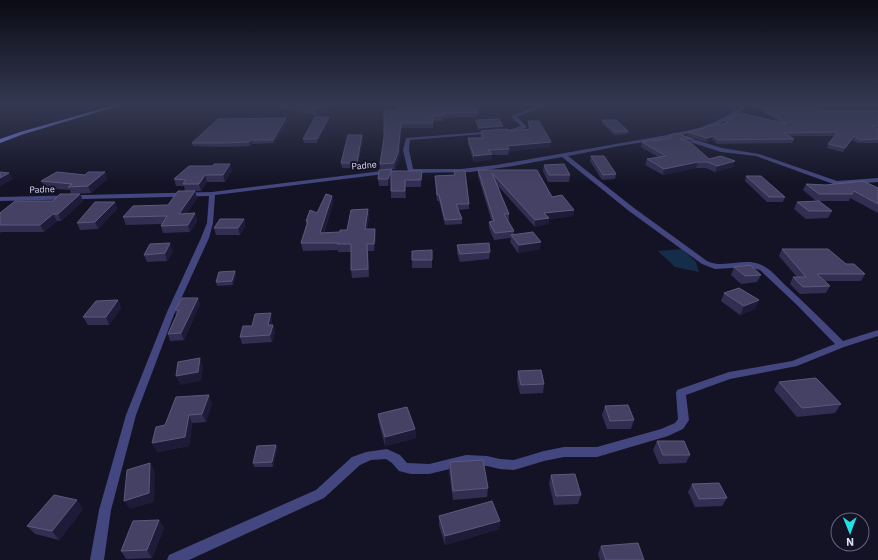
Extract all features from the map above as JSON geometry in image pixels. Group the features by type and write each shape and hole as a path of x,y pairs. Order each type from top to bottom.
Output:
{"main road":[{"path":"0,141 25,131"}],"street":[{"path":"411,171 406,150 408,139 493,131"},
{"path":"403,172 476,169 564,156 689,131"},
{"path":"675,135 721,150 756,155 836,184 878,180"},
{"path":"564,156 636,214 708,264 723,266 756,264 763,268 841,345"},
{"name":"Padne","path":"0,199 212,194 343,176 396,172"},
{"path":"96,560 105,510 131,415 171,312 205,238 210,223 212,194"},
{"path":"174,560 320,494 356,461 370,455 387,454 396,459 403,466 411,469 429,469 466,460 514,465 564,452 597,452 664,433 679,426 684,420 681,393 694,387 729,376 794,364 841,345 878,333"}],"water":[{"path":"682,249 696,262 699,272 675,267 658,251"}],"building":[{"path":"205,131 278,131 273,140 192,143"},
{"path":"307,131 321,131 317,139 303,139"},
{"path":"384,131 400,131 398,153 394,163 380,164"},
{"path":"481,131 545,131 551,142 507,146 509,149 488,150 492,154 474,156 468,138 483,138"},
{"path":"878,131 878,139 859,140 854,136 845,148 828,144 838,132 784,133 794,139 718,140 713,136 707,138 688,132"},
{"path":"676,133 693,139 680,139 691,143 709,159 721,156 735,161 717,166 707,162 698,162 664,169 647,159 666,156 642,142 671,138 670,135"},
{"path":"348,135 362,135 357,163 341,163"},
{"path":"591,156 604,156 616,174 603,175"},
{"path":"214,164 230,164 223,175 205,175 199,184 183,184 186,180 174,179 189,166 213,166"},
{"path":"564,164 570,175 549,175 544,165"},
{"path":"392,169 388,179 378,179 379,170"},
{"path":"478,170 537,170 552,197 562,195 574,210 544,213 549,218 535,220 492,173 509,214 504,214 514,231 495,233 489,222 494,221"},
{"path":"391,171 422,171 421,180 405,180 405,191 391,191"},
{"path":"454,171 465,171 469,204 456,204 462,219 445,220 439,195 437,195 435,176 455,175"},
{"path":"0,172 9,173 0,178"},
{"path":"57,172 85,175 88,172 105,172 88,186 68,187 72,184 41,181"},
{"path":"746,176 761,176 785,197 769,197"},
{"path":"863,181 878,188 878,204 854,191 852,194 819,194 806,184 826,185"},
{"path":"178,191 195,191 179,214 195,213 188,225 161,226 167,216 123,217 133,206 168,205"},
{"path":"60,194 80,194 58,214 53,214 40,225 0,225 0,213 15,201 53,201"},
{"path":"326,194 332,196 320,233 340,232 340,230 347,230 351,210 368,209 365,229 375,229 374,244 367,244 368,269 351,270 351,244 301,243 310,210 317,213"},
{"path":"819,201 832,211 809,211 797,202"},
{"path":"95,202 115,202 95,222 77,223"},
{"path":"220,219 244,219 238,228 214,228"},
{"path":"533,232 541,242 519,245 511,235"},
{"path":"170,243 165,253 144,255 150,244"},
{"path":"489,243 490,252 460,254 457,245"},
{"path":"782,249 828,249 846,264 854,264 865,274 817,274 830,286 803,287 793,277 806,277"},
{"path":"432,250 432,260 412,260 412,251"},
{"path":"750,265 761,275 745,276 734,267"},
{"path":"235,271 232,281 216,282 219,272"},
{"path":"739,288 759,300 744,306 724,293"},
{"path":"182,298 198,298 181,333 168,334 179,310 175,310"},
{"path":"118,300 106,317 83,317 96,301"},
{"path":"271,313 268,325 273,325 270,335 240,337 243,326 252,326 255,314"},
{"path":"200,358 198,372 176,376 178,362"},
{"path":"541,370 544,384 521,385 518,371"},
{"path":"816,378 841,404 802,408 779,382"},
{"path":"209,395 202,414 189,415 185,437 152,443 156,427 165,425 176,397"},
{"path":"628,405 634,420 610,421 605,406"},
{"path":"407,407 415,429 385,437 378,414"},
{"path":"657,441 684,441 690,455 663,455"},
{"path":"276,445 272,462 253,463 257,446"},
{"path":"483,460 488,488 453,491 450,462"},
{"path":"150,463 149,493 124,501 127,470"},
{"path":"575,474 581,495 556,496 551,475"},
{"path":"719,483 727,498 699,499 692,484"},
{"path":"54,495 77,500 52,531 27,526"},
{"path":"492,501 500,521 445,536 439,516"},
{"path":"159,520 147,550 121,551 133,521"},
{"path":"638,543 644,560 606,560 601,546"}]}
